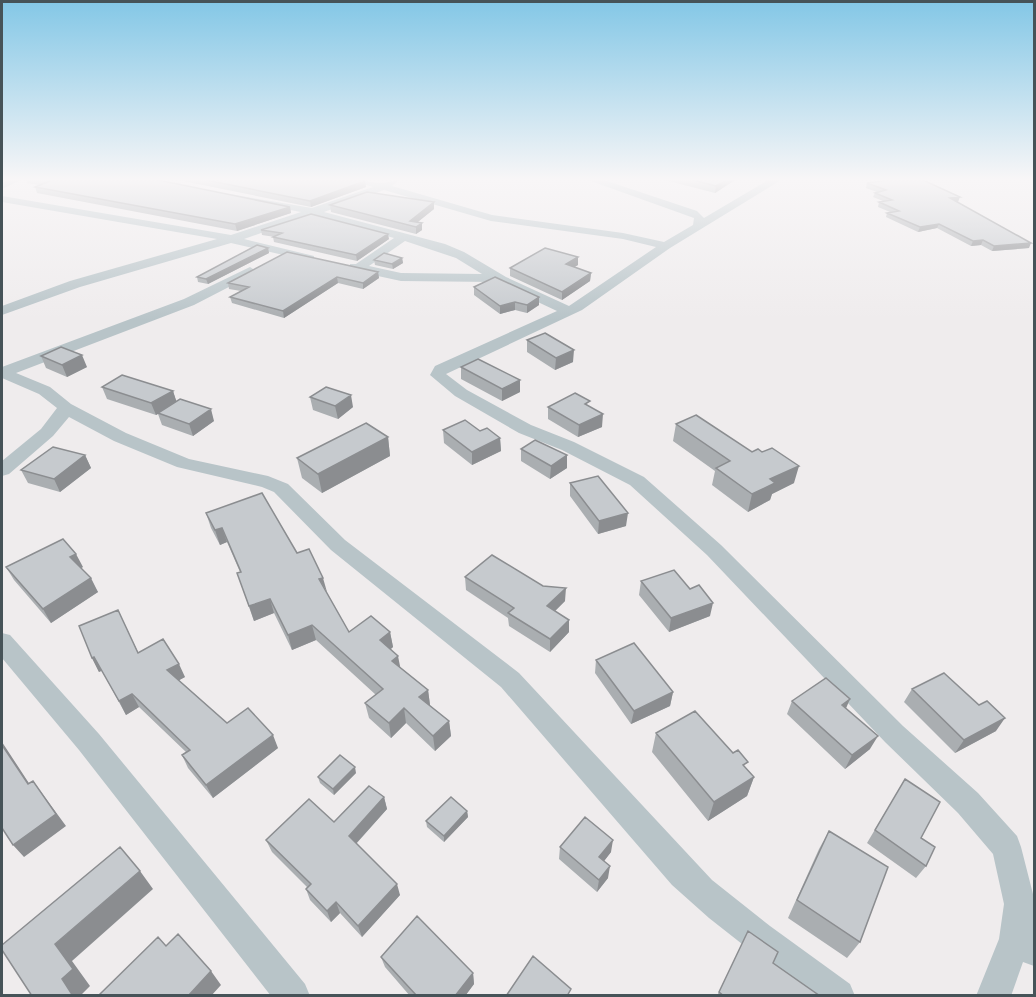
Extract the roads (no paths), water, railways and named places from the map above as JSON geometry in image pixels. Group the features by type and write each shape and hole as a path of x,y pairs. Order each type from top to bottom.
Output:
{"street":[{"path":"160,227 231,239 320,261"},
{"path":"2,311 120,269 231,239 267,227"},
{"path":"369,227 449,250 497,278 569,311"},
{"path":"554,227 623,236 666,246"},
{"path":"698,227 666,246 602,292 569,311 440,369 438,375 461,393 525,429 628,475 714,550 894,734 968,803 1006,847 1020,904 1025,944 993,996"},
{"path":"358,268 404,236"},
{"path":"2,372 189,302 284,253"},
{"path":"342,265 401,277 497,278"},
{"path":"2,372 47,393 61,401 65,408 135,443 184,462 268,482 281,489 338,545 510,680 683,874 708,898 746,930 838,996"},
{"path":"2,470 63,415 65,408"},
{"path":"2,642 89,742 293,996"}]}
